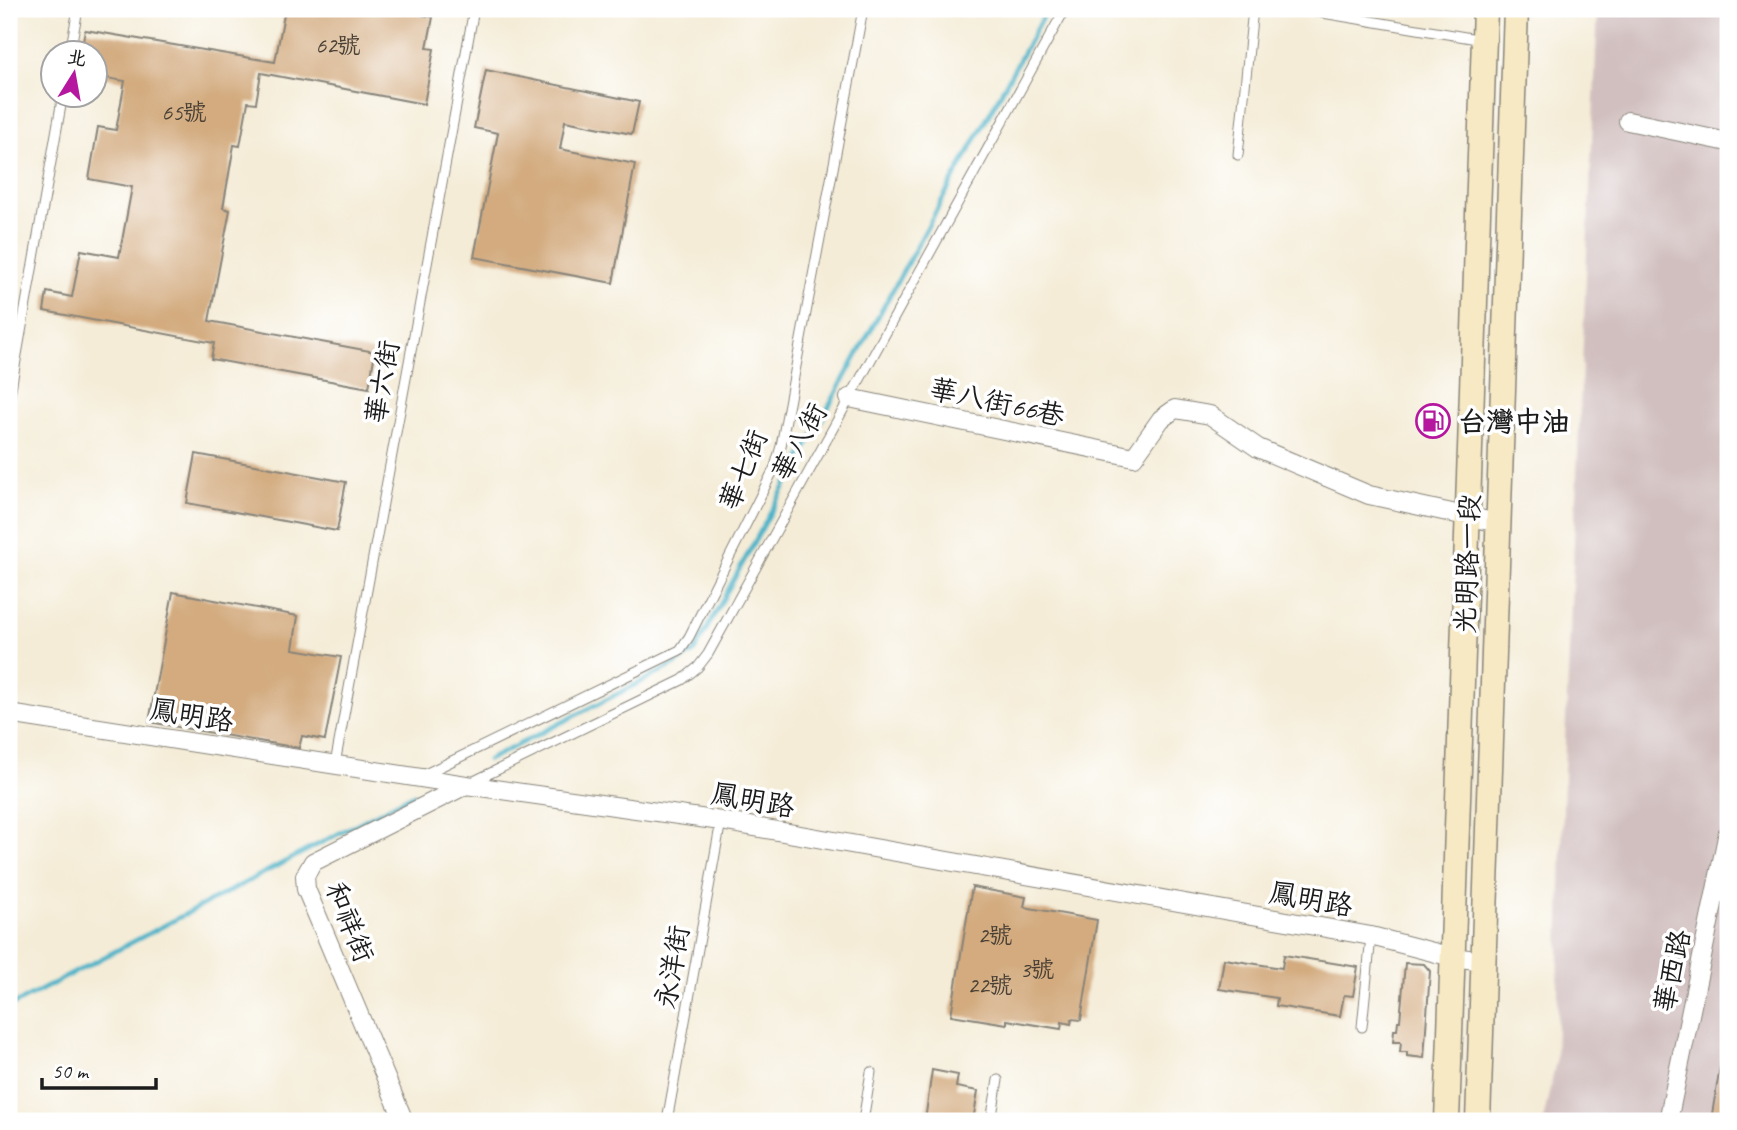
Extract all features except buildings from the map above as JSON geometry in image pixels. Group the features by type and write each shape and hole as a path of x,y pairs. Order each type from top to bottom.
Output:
{"street":[{"name":"光明路一段","path":"1447,1121 1485,9"},
{"name":"光明路一段","path":"1478,1121 1516,9"},
{"path":"1628,121 1728,142"},
{"path":"1473,349 1504,349"},
{"name":"華八街66巷","path":"849,398 1134,457 1161,419 1175,409 1210,415 1258,448 1369,495 1467,516"},
{"path":"1467,516 1498,523"},
{"name":"鳳明路","path":"9,714 466,785 721,821 1371,936 1451,957 1484,961"},
{"name":"和祥街","path":"404,1121 306,889 305,876 313,862 466,785"},
{"name":"華西路","path":"1668,1121 1728,832"}],"lane":[{"path":"73,38 78,9"},
{"name":"華六街","path":"335,764 474,9"},
{"name":"華七街","path":"419,777 680,650 689,638 775,467 781,446 863,9"},
{"name":"華八街","path":"466,785 682,680 698,667 708,654 1065,9"},
{"path":"1238,155 1253,9"},
{"path":"1299,9 1484,40"},
{"path":"9,400 60,108"},
{"name":"永洋街","path":"667,1121 721,821"},
{"path":"1362,1027 1371,936"},
{"path":"863,1121 871,1072"},
{"path":"991,1121 998,1080"}],"shaded area":[{"path":"1598,9 1728,9 1728,1121 1543,1121 1556,1061 1565,742"}],"waterway":[{"path":"488,760 676,664 694,652 1047,9"},
{"path":"9,1007 414,794"}],"place":[{"name":"台灣中油","path":"1433,421"}]}
